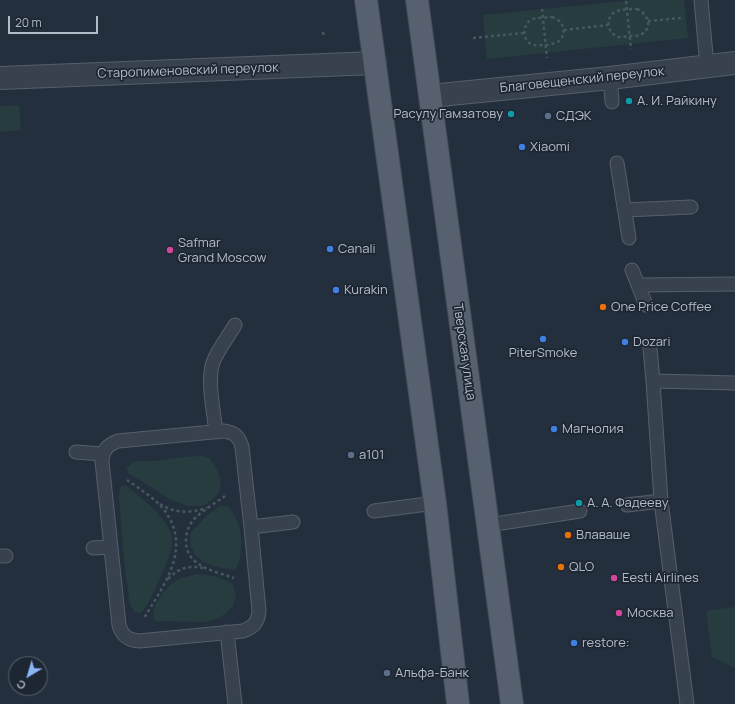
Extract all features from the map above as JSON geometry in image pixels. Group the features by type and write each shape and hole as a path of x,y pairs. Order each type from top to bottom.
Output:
{"main road":[{"path":"366,0 435,503 458,704"},
{"name":"Тверская улица","path":"416,0 512,704"}],"street":[{"name":"Старопименовский переулок","path":"0,78 375,63"},
{"name":"Благовещенский переулок","path":"430,96 610,78 735,63"}],"lane":[{"path":"701,0 706,66"},
{"path":"610,78 612,102"},
{"path":"617,163 630,238"},
{"path":"625,210 691,207"},
{"path":"632,270 646,305"},
{"path":"638,285 735,284"},
{"path":"216,432 210,373 213,361 235,325"},
{"path":"650,348 661,501 687,704"},
{"path":"653,381 735,383"},
{"path":"216,432 229,432 236,435 240,440 242,447 260,611 259,618 256,624 243,630 139,641 132,640 125,637 121,632 119,625 102,460 106,448 111,444 118,442 216,432"},
{"path":"76,452 102,460"},
{"path":"627,505 661,501"},
{"path":"374,511 435,503"},
{"path":"488,525 580,511"},
{"path":"251,527 292,522"},
{"path":"93,548 111,547"},
{"path":"227,632 235,704"}],"path":[{"path":"626,1 631,51"},
{"path":"542,9 547,60"},
{"path":"637,9 646,14 648,21 647,28 642,34 620,37 611,32 608,25 614,12 637,9"},
{"path":"648,21 702,16"},
{"path":"542,18 556,18 561,23 564,30 563,36 555,44 532,45 525,37 524,33 525,26 530,21 533,19 542,18"},
{"path":"564,30 608,25"},
{"path":"473,38 524,33"},
{"path":"102,460 163,506 184,513 194,512 210,507"},
{"path":"206,569 195,562 188,554 186,534 194,519 246,482"},
{"path":"125,637 142,621 172,568 177,542 175,532 165,511 154,500"},
{"path":"166,581 174,573 184,568 193,566 257,586"}],"green space":[{"path":"633,0 684,0 688,38 487,59 483,15"},
{"path":"19,105 21,130 0,132 0,106"},
{"path":"201,456 209,458 216,467 221,481 219,492 213,500 202,506 187,506 168,498 129,474 126,468 135,461 155,461"},
{"path":"125,485 145,501 160,516 170,530 172,537 170,553 160,578 149,601 141,613 135,612 130,605 124,560 119,498 120,487"},
{"path":"219,506 228,506 239,526 241,537 240,556 237,567 234,570 217,567 203,561 197,557 191,544 190,534 205,517"},
{"path":"197,574 215,577 233,584 236,596 233,606 217,619 207,622 155,621 154,609 160,596 165,590 181,578"},
{"path":"735,607 735,668 712,657 706,611"}],"place":[{"name":"А. И. Райкину","path":"629,101"},
{"name":"Расулу Гамзатову","path":"511,114"},
{"name":"СДЭК","path":"548,116"},
{"name":"Xiaomi","path":"522,147"},
{"name":"Canali","path":"330,249"},
{"name":"Safmar Grand Moscow","path":"170,250"},
{"name":"Kurakin","path":"336,290"},
{"name":"One Price Coffee","path":"603,307"},
{"name":"PiterSmoke","path":"543,339"},
{"name":"Dozari","path":"625,342"},
{"name":"Магнолия","path":"554,429"},
{"name":"а101","path":"351,455"},
{"name":"А. А. Фадееву","path":"579,503"},
{"name":"Влаваше","path":"568,535"},
{"name":"QLO","path":"561,567"},
{"name":"Eesti Аirlines","path":"614,578"},
{"name":"Москва","path":"619,613"},
{"name":"restore:","path":"574,643"},
{"name":"Альфа-Банк","path":"387,673"}]}
